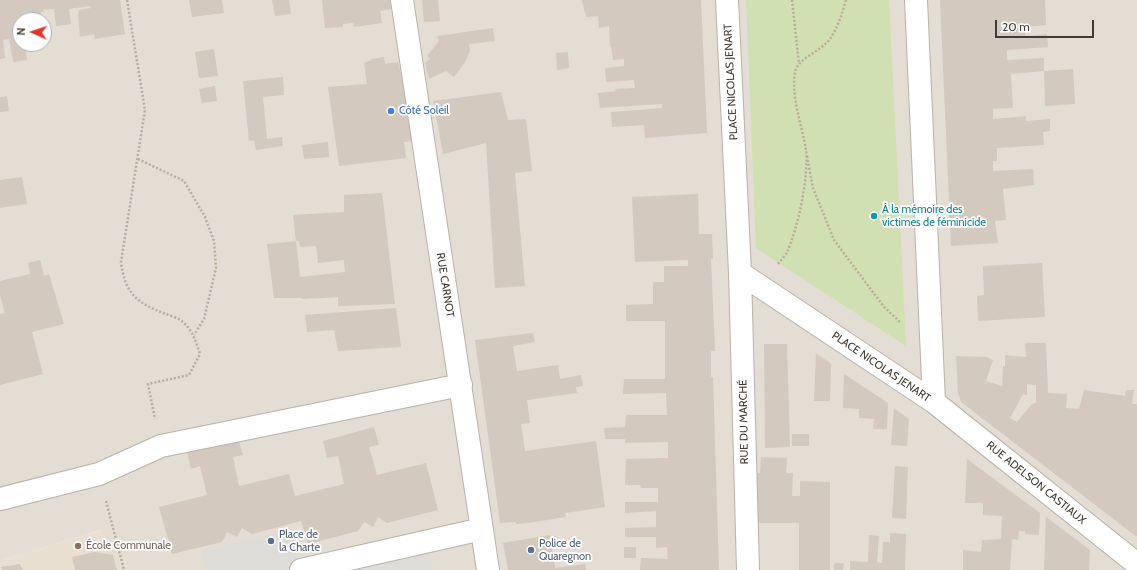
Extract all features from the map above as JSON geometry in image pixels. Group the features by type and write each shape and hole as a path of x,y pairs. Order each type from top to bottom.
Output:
{"street":[{"name":"RUE CARNOT","path":"402,0 488,570"},
{"name":"PLACE NICOLAS JENART","path":"726,0 740,273 934,402"},
{"name":"PLACE NICOLAS JENART","path":"916,0 934,402"},
{"name":"RUE DU MARCHÉ","path":"740,273 748,570"},
{"path":"0,499 99,474 161,446 461,385"},
{"name":"RUE ADELSON CASTIAUX","path":"934,402 1137,564"},
{"path":"302,570 340,566 482,529"}],"path":[{"path":"127,0 145,110 121,262 123,277 131,293 146,306 182,320 194,335 200,354 189,375 148,384 161,446"},
{"path":"792,0 799,65"},
{"path":"846,0 842,17 830,40 817,52 803,59 795,71 795,98 814,188 834,240 884,307 932,352"},
{"path":"760,286 786,252 798,220 805,176 806,152"},
{"path":"138,159 184,181 206,217 214,241 216,268 204,319 194,335"},
{"path":"99,474 124,570"}],"shaded area":[{"path":"0,0 1137,0 1137,570 112,570 100,530 0,561"},
{"name":"École Communale","path":"101,530 112,570 0,570 0,561"},
{"name":"Place de la Charte","path":"292,530 302,570 206,570 202,551"},
{"name":"Place de la Charte","path":"426,541 433,570 302,570"}],"green space":[{"path":"746,0 889,0 906,346 756,248"}],"building":[{"path":"0,0 120,0 125,34 95,39 94,34 80,37 79,10 91,8 90,6 69,9 71,24 56,26 54,9 43,10 44,12 12,12 12,52 26,52 27,60 13,62 9,39 3,40 5,58 0,59"},
{"path":"189,0 222,0 224,13 192,17"},
{"path":"272,0 289,0 291,14 275,16"},
{"path":"322,0 390,0 391,9 380,11 382,23 354,27 353,23 343,24 343,27 325,28"},
{"path":"422,0 438,0 440,21 424,22"},
{"path":"582,0 701,0 707,133 645,138 644,125 612,127 611,112 662,108 662,104 600,108 598,93 616,91 615,89 635,88 634,80 606,82 605,68 624,66 624,59 613,60 610,47 609,26 599,28 598,16 586,17"},
{"path":"940,0 1045,0 1046,25 1025,27 1025,36 1047,34 1048,47 1007,50 1007,60 1044,58 1044,71 1011,74 1013,108 993,109 993,119 1026,116 1026,121 1050,119 1050,131 1043,132 1044,145 997,148 997,161 993,161 993,171 1033,169 1034,185 1003,189 1006,220 995,221 998,243 951,246"},
{"path":"493,28 495,41 469,44 470,51 465,62 454,77 446,71 429,79 425,63 430,59 427,56 439,41 437,36"},
{"path":"214,49 218,76 199,78 195,52"},
{"path":"568,52 569,68 557,70 556,53"},
{"path":"384,57 385,64 398,62 406,93 415,141 404,142 406,158 339,166 328,87 367,84 364,63 372,60 371,59"},
{"path":"1073,69 1075,104 1045,106 1044,71"},
{"path":"283,77 284,95 263,97 267,139 282,137 283,146 256,150 254,140 249,141 243,81"},
{"path":"215,86 217,101 202,103 199,89"},
{"path":"501,92 508,120 526,119 532,171 515,173 525,286 495,288 486,143 443,154 433,101"},
{"path":"7,96 9,111 0,112 0,97"},
{"path":"328,142 329,157 304,159 302,145"},
{"path":"22,177 27,204 0,208 0,180"},
{"path":"382,193 395,304 338,306 338,297 303,299 274,298 267,244 296,241 293,215 344,212 344,195","holes":["296,241 299,241 300,247 316,246 318,263 344,260 345,272 300,277"]},
{"path":"698,194 699,234 712,234 713,259 711,259 715,351 711,351 711,377 713,377 719,570 640,570 641,558 668,559 667,547 656,548 656,537 625,537 625,528 656,527 656,511 625,513 625,502 658,502 658,488 641,488 640,485 625,485 626,459 668,458 668,442 625,443 625,439 605,439 604,428 625,427 626,415 667,415 666,393 623,394 624,379 665,379 665,321 626,321 626,305 653,304 653,282 664,282 664,266 688,266 688,260 635,262 632,197"},
{"path":"40,260 44,276 49,274 64,324 32,332 43,374 0,385 0,314 5,313 0,295 0,281 30,274 28,263"},
{"path":"1042,263 1045,317 978,321 977,296 984,295 983,266"},
{"path":"396,308 401,347 338,351 334,330 307,332 305,315"},
{"path":"533,333 535,342 513,346 517,371 558,365 560,379 581,375 583,386 576,387 577,393 527,400 530,423 521,424 525,451 596,441 605,507 565,513 566,517 535,522 516,524 516,522 500,523 475,340"},
{"path":"1025,343 1046,343 1048,393 1067,394 1066,408 1079,409 1084,390 1125,396 1126,390 1134,390 1132,404 1137,404 1137,537 961,402 958,393 956,356 987,357 993,360 986,381 1002,386 1005,355 1026,357","holes":["1027,384 1036,385 1036,403 1032,404 1017,422 1010,418 1023,394 1027,395"]},
{"path":"764,344 787,344 790,447 765,448"},
{"path":"816,353 831,364 830,401 814,401"},
{"path":"844,374 888,403 887,429 873,429 874,419 859,418 859,409 843,408"},
{"path":"894,408 909,419 907,446 891,445"},
{"path":"374,427 379,445 369,447 377,475 426,463 438,510 387,523 378,517 373,527 364,522 358,531 308,544 301,521 252,534 242,528 237,537 227,532 222,542 172,554 159,507 207,495 200,466 191,469 187,451 238,438 243,455 233,457 239,486 289,474 295,496 344,484 338,456 327,458 323,441"},
{"path":"792,434 809,434 809,446 792,446"},
{"path":"761,457 787,458 786,473 793,473 792,496 800,496 800,481 830,482 830,570 799,570 799,523 757,523 756,473 760,473"},
{"path":"967,459 1040,513 1039,535 1025,534 1025,531 1019,531 1018,540 1012,539 1010,570 963,570 963,550 981,552 982,540 1001,539 1002,516 983,515 983,503 965,503"},
{"path":"895,466 908,467 906,519 892,518"},
{"path":"1046,517 1090,550 1089,570 1044,570"},
{"path":"890,533 906,534 905,570 850,570 850,561 868,562 869,535 879,536 877,562 882,563 883,542 890,542"},
{"name":"Police de Quaregnon","path":"550,535 555,568 585,564 586,570 508,570 503,543"},
{"path":"624,547 636,547 636,558 624,558"},
{"path":"95,552 113,555 117,570 75,570 72,557"},
{"path":"834,563 844,563 843,570 834,570"},
{"path":"20,564 23,570 2,570 1,567"}],"place":[{"name":"Côté Soleil","path":"391,111"},
{"name":"À la mémoire des victimes de féminicide","path":"874,216"},
{"name":"Place de la Charte","path":"271,541"},
{"name":"École Communale","path":"78,546"},
{"name":"Police de Quaregnon","path":"531,550"}]}
